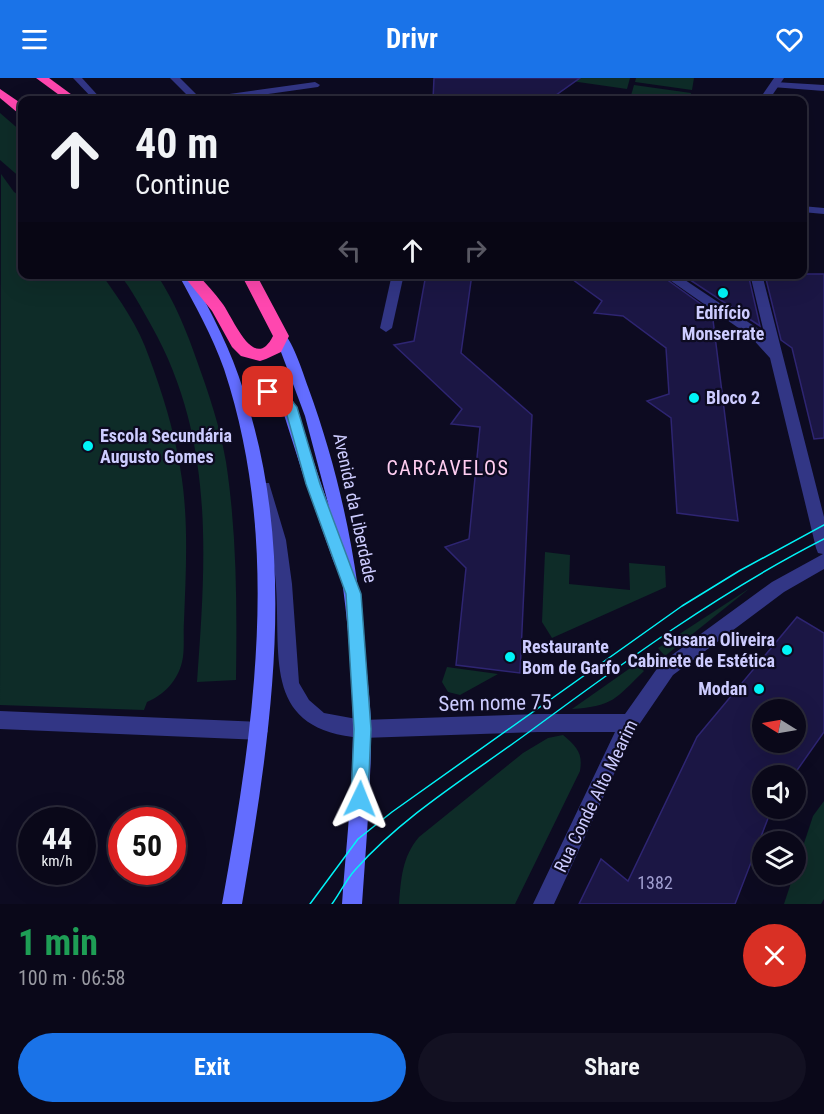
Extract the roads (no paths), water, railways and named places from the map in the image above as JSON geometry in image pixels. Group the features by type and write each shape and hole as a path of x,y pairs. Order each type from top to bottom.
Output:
{"highway":[{"path":"42,78 67,96"},
{"path":"0,93 18,107"},
{"path":"193,279 218,308 238,343 246,352 260,355 269,352 280,343 281,336"},
{"name":"Avenida da Liberdade","path":"251,279 281,336"}],"main road":[{"path":"187,279 208,317 230,369 253,449 265,570 266,636 260,731 232,904"},
{"name":"Avenida da Liberdade","path":"281,336 303,385 329,466 353,594 362,729 358,838 352,904"},
{"path":"239,399 268,392 286,399 313,484 353,594"}],"street":[{"path":"175,78 193,96"},
{"path":"768,96 777,82"},
{"path":"235,96 315,84"},
{"path":"807,209 824,211"},
{"path":"386,328 397,279"},
{"path":"675,279 755,333 771,349 778,368"},
{"path":"757,279 824,548"},
{"path":"253,449 278,540 284,584 290,684 296,699 318,721 342,728 362,729"},
{"name":"Rua Conde Alto Mearim","path":"543,904 629,723 667,669 778,587 824,561"},
{"path":"0,720 260,731"},
{"name":"Sem nome 75","path":"362,729 538,723 629,723"}],"lane":[{"path":"76,78 94,96"},
{"path":"777,82 824,88"}],"tram line":[{"path":"310,904 358,839 392,812 682,606 739,571 824,525"},
{"path":"332,904 352,874 374,850 394,831 438,797 600,680 709,605 824,539"}],"place":[{"name":"Edifício Monserrate","path":"723,293"},
{"name":"Bloco 2","path":"694,398"},
{"name":"Escola Secundária Augusto Gomes","path":"88,446"},
{"name":"Susana Oliveira Cabinete de Estética","path":"787,650"},
{"name":"Restaurante Bom de Garfo","path":"510,657"},
{"name":"Modan","path":"759,689"}],"district":[{"name":"CARCAVELOS","path":"448,468"}]}
